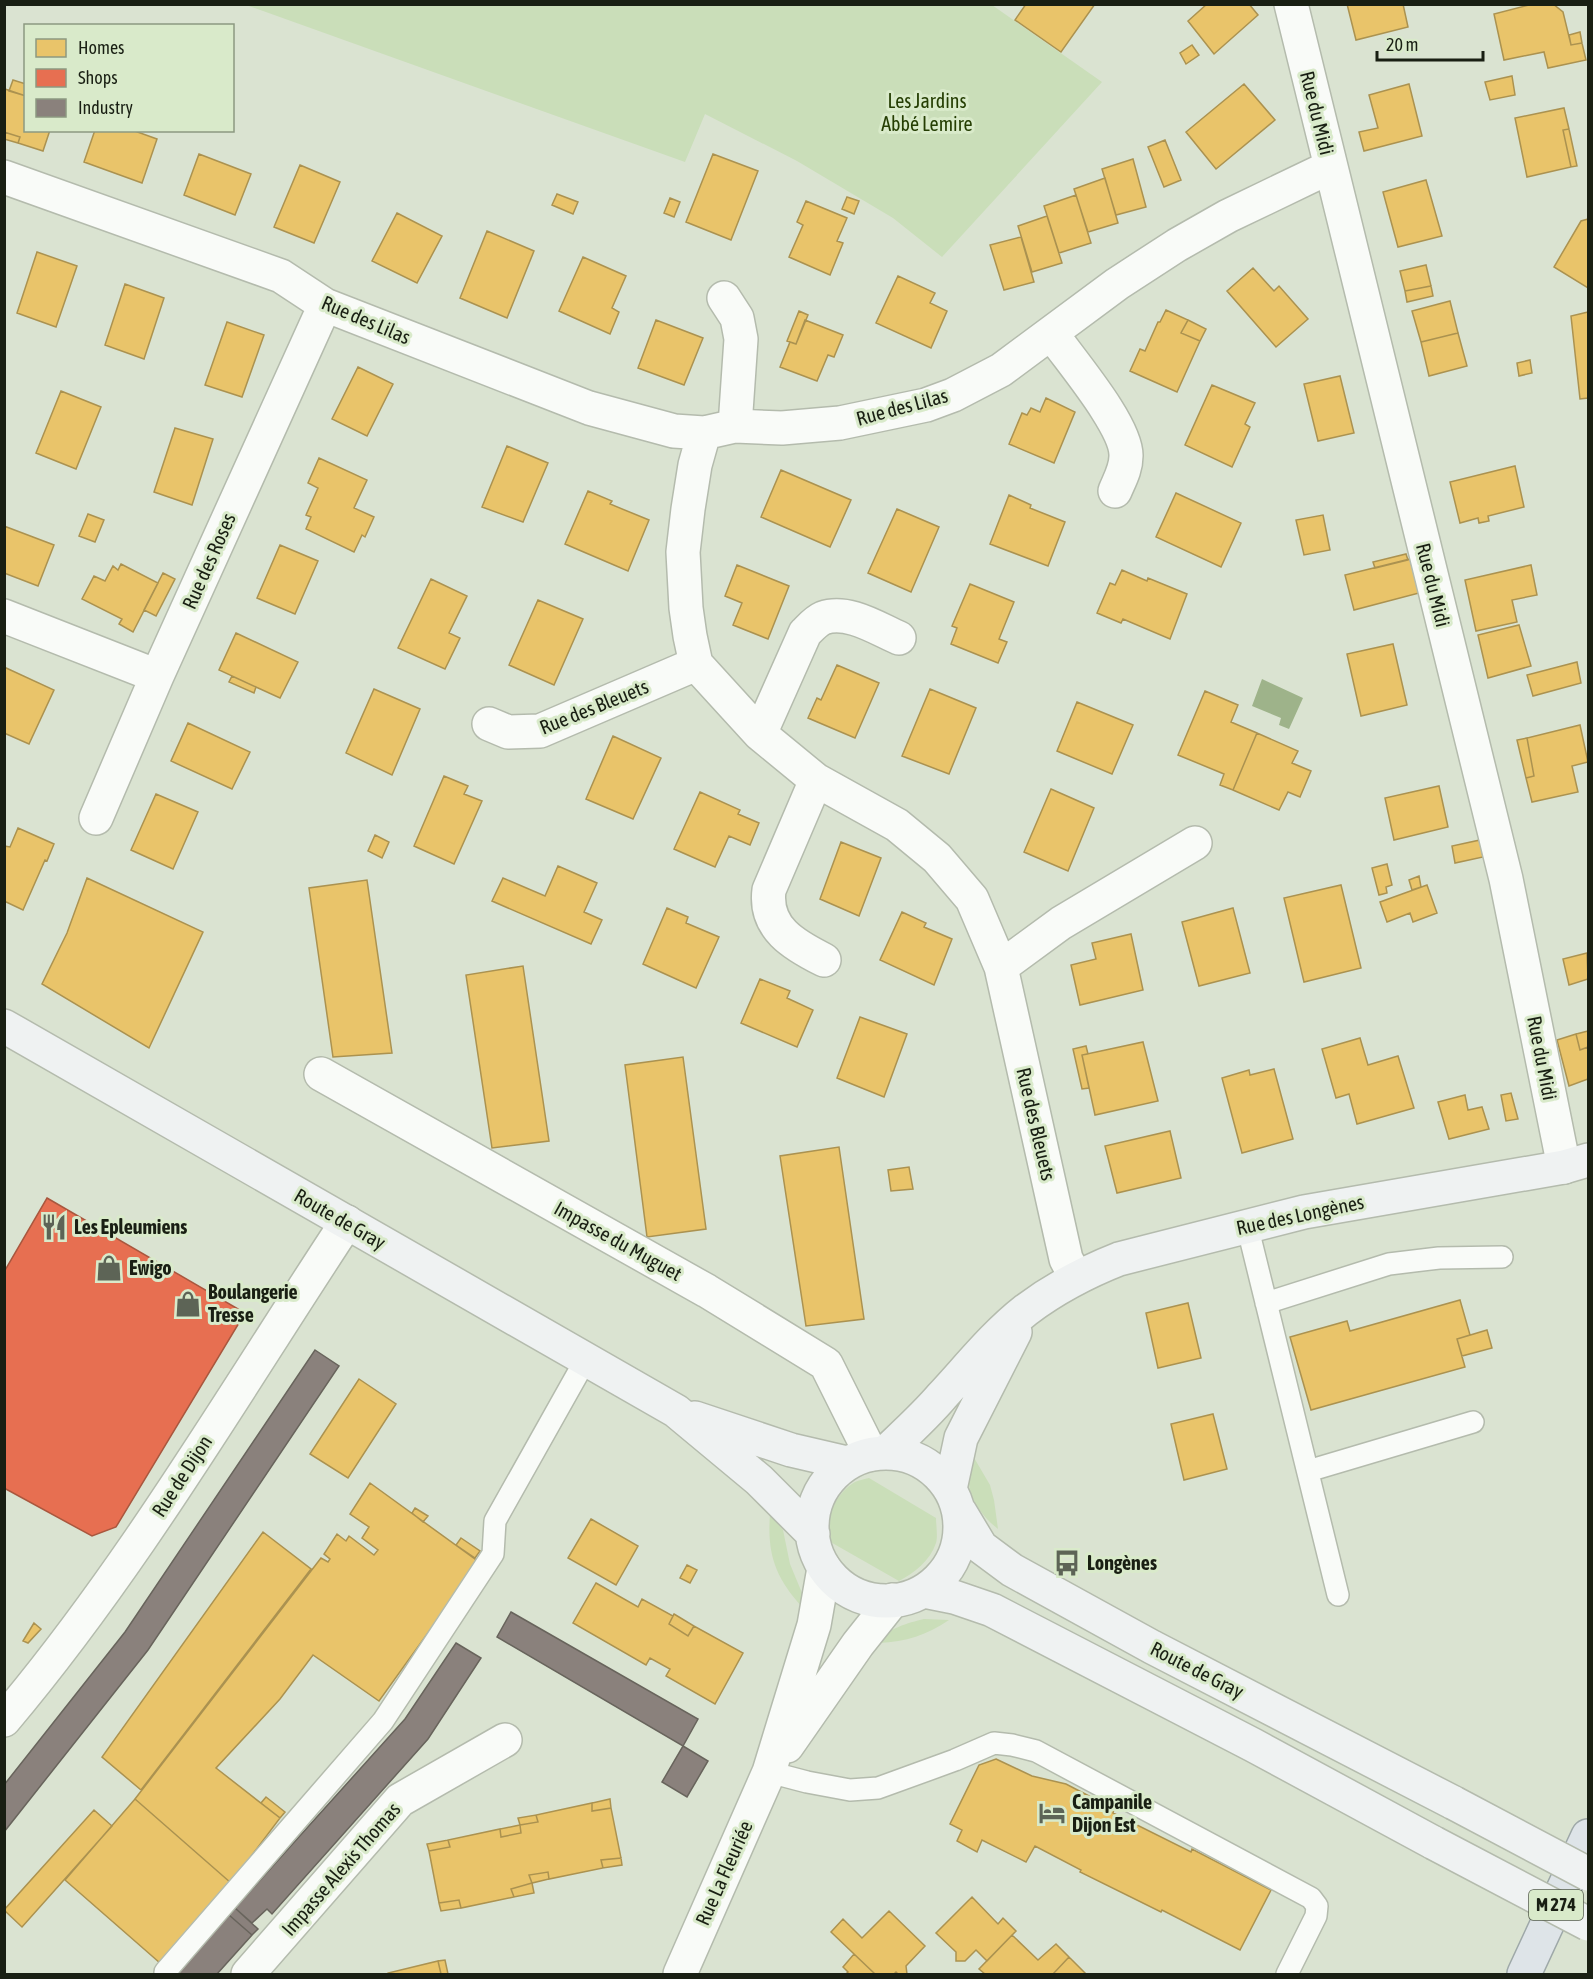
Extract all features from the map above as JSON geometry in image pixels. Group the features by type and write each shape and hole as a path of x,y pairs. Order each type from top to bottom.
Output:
{"highway":[{"name":"M 274","path":"1524,1974 1588,1836"}],"main road":[{"name":"Route de Gray","path":"4,1026 676,1411 764,1484 813,1534"},
{"name":"Rue des Longènes","path":"868,1456 940,1398 983,1350 1025,1311 1076,1278 1119,1259 1304,1212 1576,1164"},
{"path":"955,1501 934,1470 912,1457 868,1456 820,1492 812,1523 815,1550 824,1568 842,1587 854,1594 879,1601 905,1599 924,1591 944,1575 959,1545 955,1501 961,1438 1025,1311"},
{"name":"Route de Gray","path":"676,1411 791,1450 868,1456"},
{"name":"Route de Gray","path":"955,1501 981,1547 1012,1570 1152,1647 1588,1874"},
{"name":"Route de Gray","path":"924,1591 954,1597 992,1610 1243,1740 1588,1924"}],"street":[{"name":"Rue du Midi","path":"1291,4 1576,1164"},
{"name":"Rue des Lilas","path":"4,177 281,276 325,305 589,408 674,431 782,428 840,423 926,405 1001,370 1117,284 1178,245 1228,216 1330,168"},
{"path":"696,664 686,608 683,552 695,465 720,430 741,339 737,318 724,298"},
{"name":"Rue des Roses","path":"96,818 157,676 325,305"},
{"path":"1052,334 1112,417 1121,434 1127,453 1125,468 1115,491"},
{"path":"4,616 157,676"},
{"path":"760,734 805,633 814,623 824,618 849,617 899,638"},
{"name":"Rue des Bleuets","path":"489,724 508,732 540,731 696,664 760,734 816,780 897,825 937,858 972,899 1001,967 1066,1259 1076,1278"},
{"path":"816,780 769,890 767,902 771,917 781,933 800,948 824,960"},
{"path":"1001,967 1061,923 1195,843"},
{"name":"Impasse du Muguet","path":"321,1074 707,1291 826,1364 868,1456"},
{"name":"Rue de Dijon","path":"4,1720 43,1675 140,1541 347,1222"},
{"name":"Rue La Fleuriée","path":"680,1974 769,1772 814,1625 824,1568"},
{"name":"Rue La Fleuriée","path":"769,1772 858,1644 893,1600"},
{"name":"Impasse Alexis Thomas","path":"248,1974 400,1800 505,1740"}],"lane":[{"path":"1247,1225 1338,1594"},
{"path":"1266,1303 1389,1264 1439,1258 1502,1257"},
{"path":"165,1971 383,1721 493,1554 495,1521 586,1359"},
{"path":"1308,1471 1473,1422"},
{"path":"769,1772 850,1791 878,1788 994,1743 1036,1751 1311,1898 1317,1906 1316,1916 1287,1974"}],"green space":[{"name":"Les Jardins Abbé Lemire","path":"246,5 992,5 1102,82 942,257 893,218 797,161 705,114 685,162"},
{"path":"973,1456 990,1485 998,1529 979,1510 970,1491 969,1478"},
{"path":"869,1478 936,1518 937,1537 930,1555 921,1566 899,1581 827,1540 826,1525 837,1500 849,1486"},
{"path":"770,1514 783,1530 790,1564 802,1593 802,1607 785,1585 775,1564 770,1541"},
{"path":"924,1619 949,1620 916,1637 879,1643 887,1633 905,1624"}],"shaded area":[{"path":"1262,679 1303,698 1289,729 1279,725 1281,718 1252,706"}],"building: Homes":[{"path":"1026,4 1095,4 1061,52 1015,20"},
{"path":"1207,4 1249,4 1258,15 1214,54 1188,21"},
{"path":"1347,4 1403,4 1408,27 1356,40"},
{"path":"1533,4 1553,4 1563,12 1571,45 1582,43 1586,60 1548,68 1544,52 1504,60 1494,14"},
{"path":"1580,32 1582,43 1571,45 1569,35"},
{"path":"1192,45 1199,55 1186,64 1180,53"},
{"path":"1512,76 1515,95 1490,100 1485,82"},
{"path":"13,80 24,83 24,95 9,91"},
{"path":"1244,84 1275,120 1216,169 1186,132"},
{"path":"1409,84 1422,136 1364,151 1359,132 1378,128 1369,95"},
{"path":"5,89 24,95 24,132 49,132 43,151 18,143 20,137 4,132"},
{"path":"1564,108 1569,129 1563,130 1571,167 1527,177 1515,118"},
{"path":"1569,129 1577,166 1571,167 1563,130"},
{"path":"4,132 20,137 18,143 4,139"},
{"path":"94,132 138,132 157,139 142,183 84,162"},
{"path":"1165,140 1181,180 1164,187 1148,147"},
{"path":"199,154 251,174 235,215 184,195"},
{"path":"713,154 758,171 731,240 686,222"},
{"path":"1133,159 1146,207 1116,215 1102,169"},
{"path":"300,165 340,182 314,243 274,227"},
{"path":"1105,178 1118,223 1088,232 1074,189"},
{"path":"1426,180 1442,236 1398,247 1383,192"},
{"path":"557,194 578,202 573,214 552,205"},
{"path":"1076,195 1091,243 1059,253 1044,206"},
{"path":"847,197 859,201 854,214 842,209"},
{"path":"670,198 680,202 674,217 664,213"},
{"path":"806,201 847,218 837,241 843,243 830,275 789,257 803,225 797,222"},
{"path":"397,213 442,236 417,283 372,261"},
{"path":"1047,216 1062,263 1032,272 1018,226"},
{"path":"1588,219 1588,288 1554,267 1581,221"},
{"path":"487,231 534,251 507,318 460,298"},
{"path":"1021,237 1034,282 1004,290 990,245"},
{"path":"37,252 77,266 56,327 17,313"},
{"path":"583,257 626,276 612,308 619,312 610,334 559,311"},
{"path":"1426,265 1431,286 1405,291 1400,271"},
{"path":"1253,268 1274,291 1279,286 1308,319 1276,347 1227,291"},
{"path":"898,276 935,293 930,303 947,311 931,348 876,323"},
{"path":"125,284 164,298 144,359 105,345"},
{"path":"1431,286 1433,296 1407,302 1405,291"},
{"path":"1450,301 1458,333 1421,342 1412,311"},
{"path":"1166,310 1188,320 1181,333 1200,341 1177,392 1130,371 1140,349 1145,351"},
{"path":"799,311 808,315 796,344 787,341"},
{"path":"1588,312 1588,398 1580,399 1571,316"},
{"path":"656,320 703,338 684,385 638,368"},
{"path":"805,320 843,335 834,357 828,355 817,381 780,367 790,342 796,344"},
{"path":"1188,320 1206,329 1200,341 1181,333"},
{"path":"227,322 264,335 242,397 205,385"},
{"path":"1458,333 1467,366 1429,376 1421,342"},
{"path":"1530,360 1532,373 1519,376 1517,363"},
{"path":"358,367 393,384 367,436 332,419"},
{"path":"1340,376 1354,433 1318,441 1304,384"},
{"path":"1212,385 1255,403 1245,424 1250,427 1232,467 1185,445"},
{"path":"61,391 101,407 76,469 36,453"},
{"path":"1046,398 1075,412 1054,463 1009,444 1022,413 1027,415 1031,408 1040,412"},
{"path":"175,428 213,439 192,505 154,492"},
{"path":"507,446 548,463 523,522 482,507"},
{"path":"319,458 367,480 354,508 374,517 365,537 362,535 354,552 306,529 311,517 306,515 318,488 308,483"},
{"path":"1515,466 1524,507 1488,516 1489,521 1479,523 1478,518 1460,523 1450,482"},
{"path":"781,470 851,500 830,547 761,517"},
{"path":"588,491 612,501 610,504 649,520 628,571 565,544"},
{"path":"1176,493 1241,523 1221,567 1156,537"},
{"path":"1009,495 1031,505 1030,508 1065,522 1048,566 990,544"},
{"path":"897,509 939,527 911,592 868,573"},
{"path":"88,514 104,520 95,542 79,536"},
{"path":"1323,515 1330,550 1304,555 1296,520"},
{"path":"4,526 54,545 38,586 4,573"},
{"path":"280,545 318,561 295,614 257,598"},
{"path":"1406,554 1408,560 1375,568 1373,562"},
{"path":"1410,559 1419,593 1354,610 1345,575"},
{"path":"121,564 158,583 133,632 119,624 122,619 82,599 94,576 105,581 113,566 118,570"},
{"path":"737,565 789,586 768,639 733,625 742,603 725,596"},
{"path":"1531,565 1537,595 1512,600 1517,622 1476,631 1465,580"},
{"path":"1122,570 1187,594 1170,639 1123,619 1121,623 1097,613 1110,583 1115,585"},
{"path":"163,573 175,579 156,616 144,610"},
{"path":"431,579 467,596 449,633 460,638 445,669 398,648"},
{"path":"970,584 1014,602 999,639 1007,642 998,663 951,644 957,628 952,626"},
{"path":"538,600 583,619 554,685 509,665"},
{"path":"1519,625 1531,666 1488,678 1478,635"},
{"path":"236,633 298,662 280,698 219,670"},
{"path":"1393,644 1407,705 1361,716 1347,654"},
{"path":"1577,662 1581,683 1533,696 1527,675"},
{"path":"837,665 879,683 855,738 808,718 817,698 821,700"},
{"path":"4,667 54,690 29,744 4,733"},
{"path":"232,676 256,687 254,693 229,682"},
{"path":"374,689 420,709 392,775 346,753"},
{"path":"930,689 976,708 949,774 902,756"},
{"path":"1205,691 1238,705 1231,722 1257,733 1233,790 1220,785 1224,774 1178,755"},
{"path":"1077,702 1133,725 1112,774 1057,751"},
{"path":"188,723 250,752 232,789 171,761"},
{"path":"1580,725 1588,762 1572,766 1578,792 1532,802 1526,778 1534,776 1527,738"},
{"path":"1257,733 1298,751 1292,763 1311,771 1300,797 1288,792 1279,810 1233,790"},
{"path":"613,736 661,758 633,819 586,799"},
{"path":"1527,738 1534,776 1526,778 1517,740"},
{"path":"444,776 468,786 464,794 482,801 454,864 414,846"},
{"path":"1439,786 1448,827 1394,840 1385,798"},
{"path":"1051,789 1094,808 1068,871 1024,852"},
{"path":"700,792 740,810 738,814 759,823 750,845 729,836 715,867 674,849"},
{"path":"156,794 198,812 173,869 131,850"},
{"path":"18,828 54,844 23,910 4,901 4,846 10,847"},
{"path":"375,835 389,842 382,858 368,851"},
{"path":"1480,840 1483,857 1455,863 1452,846"},
{"path":"841,842 881,858 859,916 820,899"},
{"path":"1387,864 1392,885 1386,887 1387,893 1379,895 1372,868"},
{"path":"558,866 597,883 584,912 602,920 591,944 492,901 503,878 545,896"},
{"path":"1419,876 1421,887 1412,890 1409,880"},
{"path":"87,878 203,932 149,1048 42,984 67,933"},
{"path":"367,880 392,1053 333,1057 309,888"},
{"path":"1341,885 1361,968 1304,982 1284,898"},
{"path":"1427,885 1437,913 1413,922 1410,913 1387,922 1380,902"},
{"path":"667,908 688,917 686,923 719,937 696,988 643,964"},
{"path":"1233,908 1250,973 1199,986 1182,922"},
{"path":"902,912 926,923 924,927 952,939 934,985 880,960"},
{"path":"1131,934 1143,990 1080,1005 1071,965 1096,959 1092,943"},
{"path":"1587,953 1588,979 1569,985 1563,959"},
{"path":"523,966 549,1141 492,1148 466,975"},
{"path":"760,979 790,991 787,998 813,1010 797,1047 741,1023"},
{"path":"860,1017 907,1034 884,1097 837,1078"},
{"path":"1588,1031 1588,1047 1580,1050 1576,1034"},
{"path":"1576,1034 1580,1050 1588,1047 1588,1079 1569,1086 1557,1040"},
{"path":"1360,1038 1368,1065 1398,1056 1414,1108 1357,1124 1349,1094 1336,1098 1322,1049"},
{"path":"1143,1042 1158,1101 1095,1115 1082,1055"},
{"path":"1086,1046 1088,1054 1082,1055 1089,1088 1082,1089 1073,1049"},
{"path":"683,1057 706,1229 647,1237 625,1065"},
{"path":"1274,1069 1293,1139 1242,1153 1222,1078 1249,1070 1250,1075"},
{"path":"1511,1093 1518,1119 1506,1121 1501,1095"},
{"path":"1465,1095 1468,1110 1482,1107 1489,1129 1449,1139 1438,1102"},
{"path":"1170,1131 1181,1178 1117,1193 1105,1146"},
{"path":"839,1147 864,1319 806,1326 780,1156"},
{"path":"909,1167 913,1189 891,1191 888,1170"},
{"path":"1460,1300 1470,1335 1457,1339 1465,1367 1311,1410 1290,1337 1347,1321 1350,1331"},
{"path":"1188,1303 1201,1358 1158,1368 1146,1313"},
{"path":"1487,1330 1492,1348 1462,1356 1457,1339"},
{"path":"359,1379 396,1404 348,1478 310,1454"},
{"path":"1213,1414 1227,1469 1184,1480 1171,1424"},
{"path":"370,1483 479,1562 379,1701 313,1655 280,1699 216,1768 280,1818 231,1883 135,1799 321,1558 328,1562 330,1559 324,1554 337,1534 346,1541 349,1536 374,1555 378,1550 362,1538 369,1527 350,1514"},
{"path":"415,1508 428,1516 423,1522 412,1513"},
{"path":"591,1519 638,1546 616,1585 568,1558"},
{"path":"263,1532 311,1569 141,1790 102,1757"},
{"path":"461,1538 480,1551 475,1558 456,1545"},
{"path":"687,1565 697,1570 690,1583 680,1578"},
{"path":"596,1583 638,1607 642,1599 673,1616 669,1624 688,1636 694,1626 743,1653 715,1704 666,1676 670,1669 650,1658 646,1665 573,1623"},
{"path":"674,1614 694,1626 688,1636 669,1624"},
{"path":"34,1623 41,1629 28,1643 23,1641"},
{"path":"996,1759 1032,1776 1066,1784 1114,1809 1113,1813 1191,1852 1192,1849 1271,1890 1240,1950 1080,1872 1081,1870 1035,1846 1026,1862 982,1840 977,1852 957,1841 962,1830 950,1824 979,1765"},
{"path":"266,1797 285,1812 280,1818 261,1803"},
{"path":"135,1799 231,1883 160,1963 65,1880"},
{"path":"610,1799 611,1808 592,1811 592,1803"},
{"path":"592,1803 592,1811 611,1808 621,1858 601,1860 603,1868 549,1879 548,1872 529,1875 532,1883 511,1889 514,1897 461,1908 459,1900 439,1903 429,1851 450,1847 448,1840 500,1829 501,1837 521,1833 520,1825 538,1822 536,1815"},
{"path":"94,1810 112,1826 22,1927 4,1910"},
{"path":"536,1815 538,1822 520,1825 518,1818"},
{"path":"520,1825 521,1833 501,1837 500,1829"},
{"path":"448,1840 450,1847 429,1851 427,1844"},
{"path":"621,1858 622,1865 603,1868 601,1860"},
{"path":"548,1872 549,1879 532,1883 529,1875"},
{"path":"532,1883 534,1893 514,1897 511,1889"},
{"path":"972,1897 998,1924 1003,1918 1016,1931 987,1961 976,1950 965,1961 956,1961 956,1952 936,1933"},
{"path":"459,1900 461,1908 441,1911 439,1903"},
{"path":"889,1911 925,1946 906,1966 907,1974 896,1972 894,1974 875,1974 831,1932 843,1919 862,1938"},
{"path":"1012,1935 1038,1960 1056,1944 1069,1957 1053,1974 985,1974 979,1969"},
{"path":"854,1954 875,1974 846,1974 848,1972 843,1967"},
{"path":"1069,1957 1086,1974 1053,1974"},
{"path":"445,1960 448,1974 441,1974 438,1961"},
{"path":"438,1961 441,1974 388,1974 388,1973"}],"building: Shops":[{"path":"47,1198 245,1313 116,1527 92,1536 4,1488 4,1272"}],"building: Industry":[{"path":"315,1350 339,1366 148,1650 4,1832 4,1785 125,1632"},
{"path":"511,1612 698,1719 683,1746 497,1637"},
{"path":"456,1643 481,1658 428,1739 272,1914 267,1909 252,1923 235,1908 405,1719"},
{"path":"683,1746 708,1761 687,1797 662,1782"},
{"path":"235,1908 258,1929 252,1935 229,1915"},
{"path":"229,1915 252,1935 217,1974 177,1974"}],"place":[{"name":"Les Epleumiens","path":"54,1227"},
{"name":"Ewigo","path":"109,1268"},
{"name":"Boulangerie Tresse","path":"188,1304"},
{"name":"Longènes","path":"1067,1563"},
{"name":"Campanile Dijon Est","path":"1052,1813"}]}
